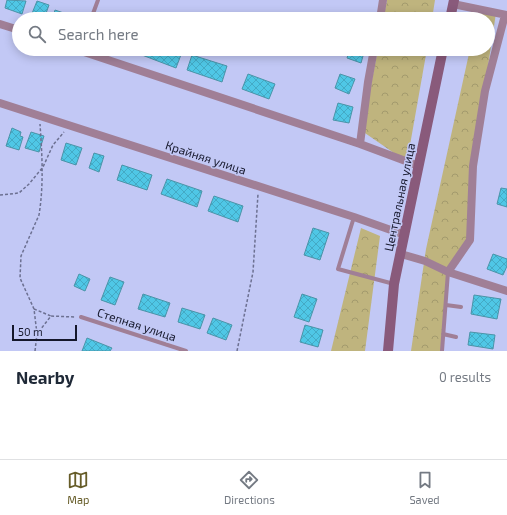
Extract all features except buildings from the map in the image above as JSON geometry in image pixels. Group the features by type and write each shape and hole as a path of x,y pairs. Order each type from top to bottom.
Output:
{"main road":[{"path":"451,12 453,2"},
{"name":"Центральная улица","path":"388,351 394,284 442,56"}],"street":[{"path":"381,12 383,0"},
{"path":"453,2 494,12"},
{"path":"495,12 506,15 495,55"},
{"path":"0,24 12,28"},
{"path":"97,56 360,144 419,166"},
{"path":"360,144 373,56"},
{"path":"448,272 470,240 473,166 485,91 495,56"},
{"name":"Крайняя улица","path":"0,103 39,117 259,186 405,235"},
{"path":"401,254 426,261 448,272 507,291"}],"lane":[{"path":"94,12 98,0"},
{"path":"354,217 338,269 394,284"},
{"path":"442,351 448,272"},
{"path":"446,305 461,307"},
{"name":"Степная улица","path":"81,317 186,351"},
{"path":"443,334 456,337"}],"path":[{"path":"35,351 37,334 34,309 20,278 22,256 39,215 43,167 39,117"},
{"path":"0,195 19,193 30,184 43,167 53,145 69,126"},
{"path":"237,351 253,272 259,186"},
{"path":"34,309 51,316 81,317"},
{"path":"37,334 51,316"}],"green space":[{"path":"387,0 435,0 433,12 384,12"},
{"path":"479,9 492,12 478,12"},
{"path":"377,56 426,56 407,162 362,131"},
{"path":"468,56 490,56 473,166 470,240 448,272 442,351 411,351 426,249"},
{"path":"361,228 380,236 365,351 331,351"}]}
